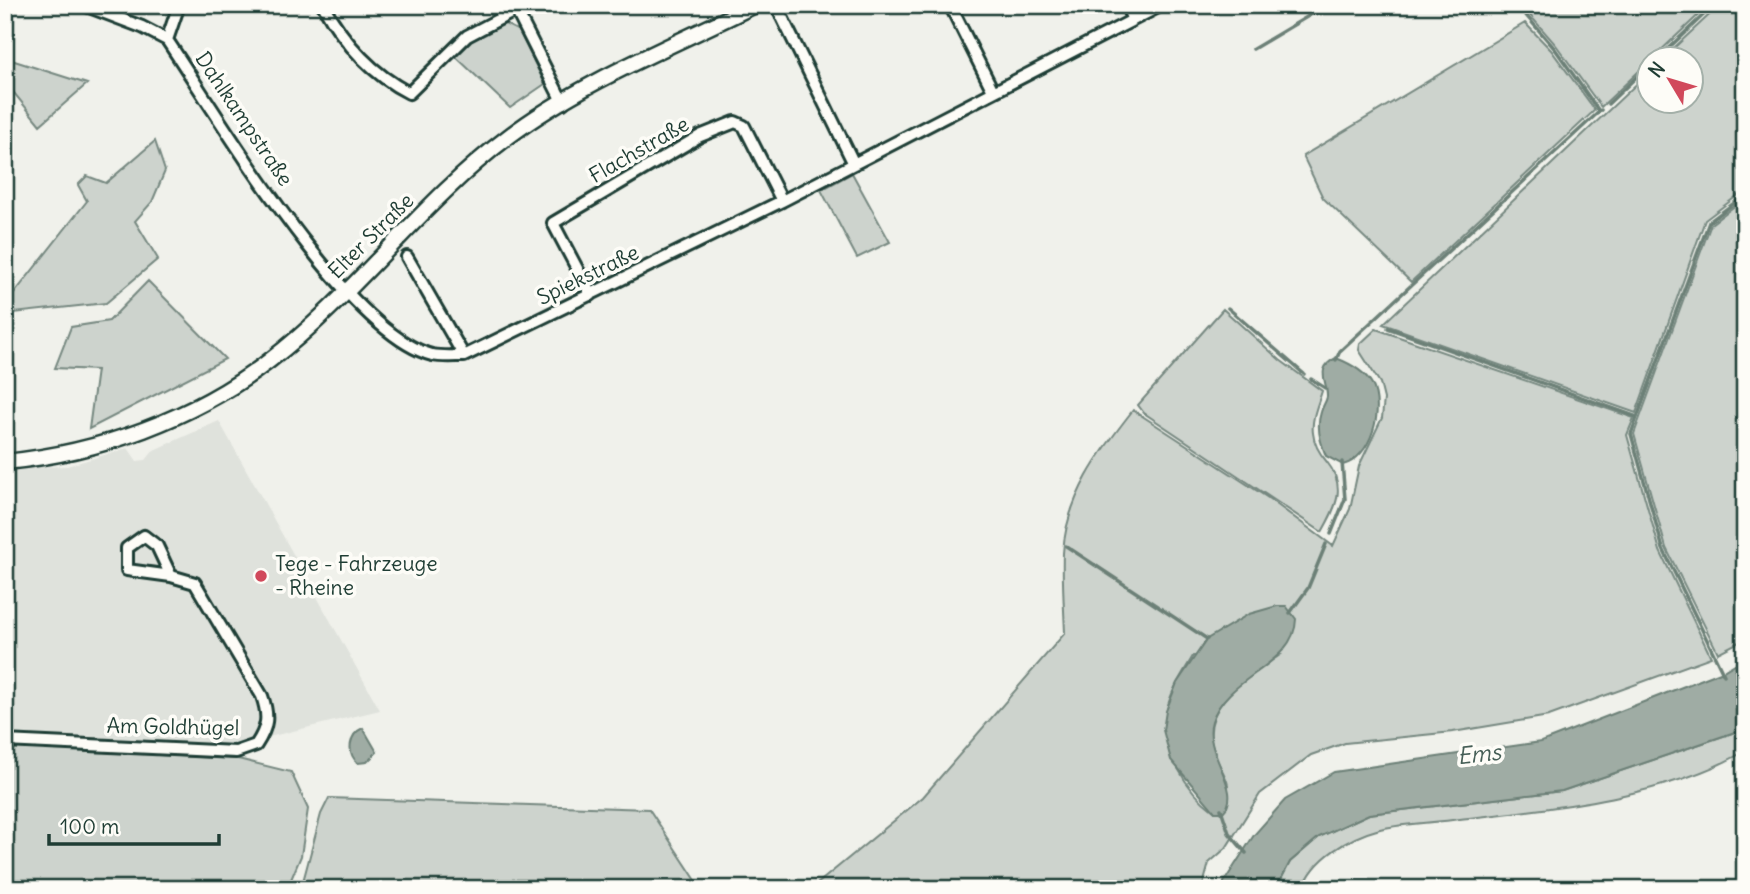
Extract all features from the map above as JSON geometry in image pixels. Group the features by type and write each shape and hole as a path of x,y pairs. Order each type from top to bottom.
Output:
{"main road":[{"name":"Elter Straße","path":"5,462 36,459 107,442 180,414 225,390 269,361 346,291 470,168 510,135 563,103 755,5"}],"street":[{"name":"Dahlkampstraße","path":"84,5 142,27 167,40 317,259 346,291"},
{"path":"167,40 180,5"},
{"path":"323,5 348,45 396,87 409,93 467,36 521,8 563,103"},
{"path":"950,5 993,91"},
{"path":"1125,5 1133,20"},
{"name":"Spiekstraße","path":"346,291 405,343 432,355 464,356 782,201 853,162 1162,5"},
{"path":"779,11 853,162"},
{"name":"Flachstraße","path":"591,295 553,223 700,136 735,122 744,126 782,201"},
{"path":"408,257 464,356"},
{"name":"Am Goldhügel","path":"5,741 236,752 256,745 266,730 268,714 262,696 195,583 171,576 127,570 127,548 144,536 157,546 171,576"}],"shaded area":[{"path":"1521,5 1709,5 1666,46 1634,46 1634,76 1601,107 1556,45"},
{"path":"1720,5 1745,5 1745,190 1705,220 1636,413 1383,324 1634,86 1634,116 1704,116 1704,46 1676,46"},
{"path":"503,23 519,31 545,84 510,108 454,55 475,38"},
{"path":"1525,23 1551,50 1595,110 1411,282 1323,198 1303,156"},
{"path":"5,58 87,84 40,125 5,82"},
{"path":"155,141 165,171 152,202 135,221 158,259 106,303 5,314 5,300 13,295 87,201 78,185 87,176 106,183"},
{"path":"852,173 890,242 857,258 821,190"},
{"path":"1745,198 1745,639 1718,653 1666,548 1634,434 1711,224"},
{"path":"148,281 225,359 89,429 97,370 55,368 71,327 109,321"},
{"path":"1223,309 1280,360 1322,391 1314,417 1314,437 1318,449 1333,471 1338,489 1332,514 1322,532 1144,413 1138,405"},
{"path":"1376,329 1634,418 1627,435 1660,551 1711,657 1549,716 1453,732 1345,743 1311,755 1260,794 1226,848 1209,863 1202,889 811,889 923,797 1065,633 1063,553 1071,513 1097,459 1133,410 1268,498 1333,546 1350,509 1359,466 1382,418 1384,399 1380,383 1359,350 1360,344","holes":["1280,655 1229,693 1213,719 1213,750 1228,785 1223,812 1215,812 1185,780 1171,753 1166,723 1169,702 1193,656"]},
{"path":"219,421 380,710 252,741 234,749 5,737 5,468 67,466 128,448 137,461 146,460 154,450"},
{"path":"1745,725 1745,751 1680,780 1569,805 1380,829 1357,837 1334,850 1315,868 1303,889 1276,889 1290,862 1319,837 1369,814 1562,791 1735,732"},
{"path":"5,747 238,759 291,772 308,809 301,856 287,889 5,889"},
{"path":"329,798 649,809 701,888 723,889 301,889 321,814"}],"water":[{"path":"1336,358 1356,368 1369,380 1376,394 1377,406 1376,419 1368,443 1353,461 1343,465 1326,456 1319,429 1327,397 1325,366"},
{"path":"1286,606 1296,619 1293,635 1273,660 1231,692 1212,721 1213,746 1229,793 1223,812 1215,812 1171,760 1163,730 1166,711 1177,683 1207,639 1249,614"},
{"name":"Ems","path":"1745,658 1745,725 1735,732 1562,791 1369,814 1319,837 1290,862 1276,889 1223,889 1224,882 1254,835 1285,800 1334,772 1541,742 1723,671"},
{"path":"363,728 377,752 367,762 358,763 352,754 351,744 358,731"}],"waterway":[{"path":"1253,49 1327,5"},
{"path":"1517,5 1555,49 1599,111"},
{"path":"1671,46 1714,5"},
{"path":"1608,104 1634,79"},
{"path":"1336,360 1340,351 1601,110"},
{"path":"1724,675 1663,549 1631,434 1709,222 1745,195"},
{"path":"1228,308 1304,374"},
{"path":"1388,328 1637,417"},
{"path":"1311,379 1325,388"},
{"path":"1331,534 1345,499 1342,462"},
{"path":"1290,613 1308,588 1326,544"},
{"path":"1066,546 1207,639"},
{"path":"1221,809 1229,833 1246,853"}],"place":[{"name":"Tege - Fahrzeuge - Rheine","path":"261,576"}]}
